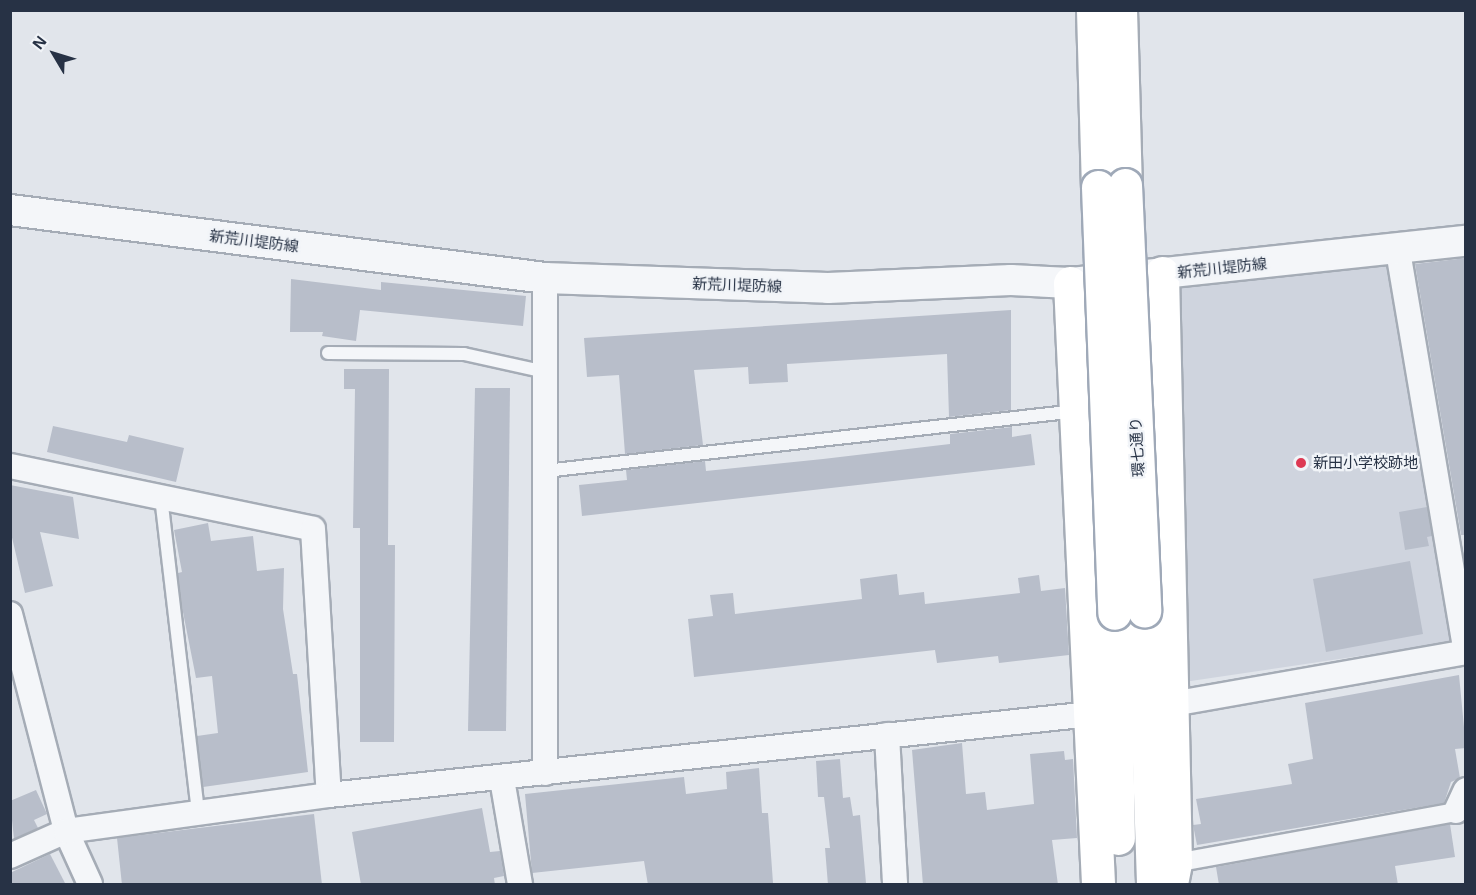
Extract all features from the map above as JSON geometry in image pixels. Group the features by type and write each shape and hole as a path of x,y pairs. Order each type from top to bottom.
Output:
{"main road":[{"name":"環七通り","path":"1093,10 1112,174 1129,612 1119,885"},
{"name":"環七通り","path":"1112,174 1120,10"},
{"path":"1161,273 1172,704 1166,877"},
{"path":"1070,283 1098,885"},
{"name":"環七通り","path":"1129,612 1166,877"}],"street":[{"name":"新荒川堤防線","path":"10,210 545,278 828,288 1011,280 1070,283 1398,251 1466,241"},
{"path":"1172,704 1466,652 1398,251"},
{"path":"545,278 545,773"},
{"path":"10,466 313,529 329,795"},
{"path":"10,614 66,831 90,885"},
{"path":"10,856 66,831 329,795 502,779 1091,714"},
{"path":"887,735 895,885"},
{"path":"502,779 520,885"},
{"path":"1166,877 1462,804"}],"lane":[{"path":"328,353 464,354 545,372"},
{"path":"545,471 1068,412"},
{"path":"161,497 198,813"}],"shaded area":[{"name":"新田小学校跡地","path":"1387,257 1454,642 1184,682 1176,284"}],"building":[{"path":"1466,258 1466,535 1461,535 1415,264"},
{"path":"291,279 381,290 381,282 526,296 523,326 360,310 356,341 322,336 323,332 290,332"},
{"path":"1011,310 1011,410 949,417 947,354 787,364 788,382 749,384 748,367 694,370 703,445 625,454 619,375 587,377 584,338"},
{"path":"344,369 389,369 388,545 395,545 394,742 360,742 360,528 353,528 355,389 344,389"},
{"path":"475,388 510,388 506,731 468,731"},
{"path":"53,426 127,442 129,435 184,448 176,482 47,452"},
{"path":"1012,427 1012,437 1031,434 1035,465 582,516 579,485 627,480 626,470 705,461 706,471 823,459 950,444 950,434"},
{"path":"10,485 73,497 79,539 40,532 53,586 25,593 10,529"},
{"path":"1427,507 1432,536 1427,537 1429,546 1405,550 1399,512"},
{"path":"208,523 211,541 253,536 257,571 284,568 283,609 293,674 297,674 308,772 203,787 197,736 218,733 212,676 196,678 182,607 178,573 182,572 174,530"},
{"path":"1410,561 1423,634 1326,652 1313,579"},
{"path":"897,574 899,595 924,592 925,604 1020,593 1018,578 1039,575 1041,591 1065,588 1069,655 999,663 998,656 937,663 935,650 694,677 688,619 713,616 710,595 733,593 735,614 862,599 860,579"},
{"path":"1459,675 1466,748 1455,749 1460,778 1451,782 1444,803 1197,845 1193,825 1201,824 1196,799 1292,784 1288,764 1313,759 1305,703"},
{"path":"962,743 966,794 985,792 987,810 1034,804 1030,754 1064,751 1065,760 1073,759 1077,838 1052,840 1058,885 923,885 912,750"},
{"path":"840,759 843,798 850,797 853,816 860,815 866,883 828,885 825,848 830,848 824,797 818,797 816,761"},
{"path":"759,768 762,813 768,813 773,883 648,885 644,861 532,873 525,794 684,777 686,794 727,789 726,772"},
{"path":"36,790 47,814 34,820 38,828 14,839 10,801"},
{"path":"482,808 490,852 500,851 504,876 494,878 495,885 361,885 352,832"},
{"path":"314,814 322,885 122,885 117,838"},
{"path":"1450,824 1455,857 1395,866 1398,885 1219,885 1216,867"},
{"path":"50,854 66,885 10,885 10,873"}],"place":[{"name":"新田小学校跡地","path":"1301,463"}]}
